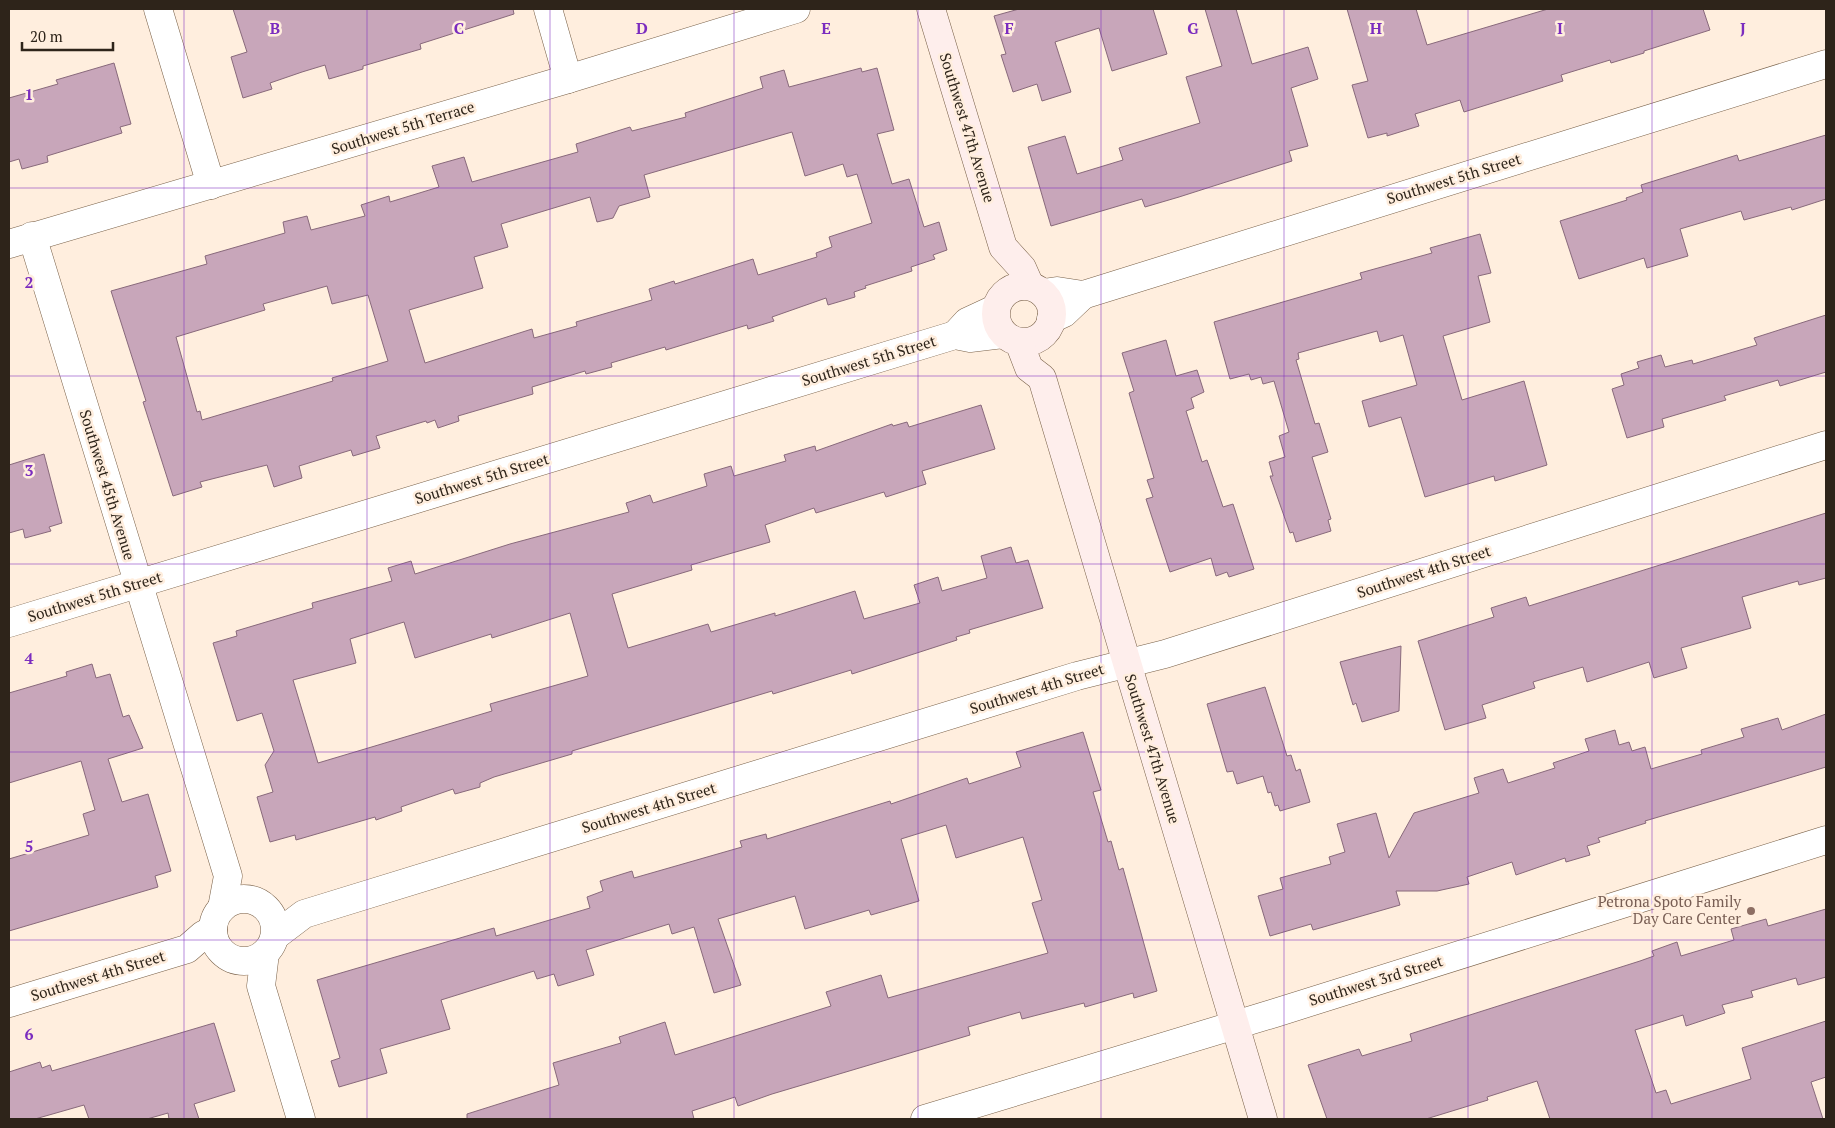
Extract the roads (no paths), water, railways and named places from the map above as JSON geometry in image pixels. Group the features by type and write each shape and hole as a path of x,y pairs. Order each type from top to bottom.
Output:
{"street":[{"path":"158,9 211,185"},
{"path":"548,9 568,79"},
{"name":"Southwest 5th Terrace","path":"20,240 568,79 796,9"},
{"name":"Southwest 47th Avenue","path":"931,9 1003,246 1051,305 1047,355 1042,378 1263,1119"},
{"name":"Southwest 5th Street","path":"1037,290 1082,295 1826,64"},
{"name":"Southwest 45th Avenue","path":"20,240 137,585 228,876 239,940 261,986 301,1119"},
{"name":"Southwest 47th Avenue","path":"1003,246 999,260 999,275 1005,319 1029,368 1042,378"},
{"path":"1037,290 1020,286 1005,319 1037,339 1048,326"},
{"name":"Southwest 5th Street","path":"1048,326 1082,295"},
{"name":"Southwest 5th Street","path":"9,623 955,335 967,322 1005,319"},
{"name":"Southwest 4th Street","path":"9,1003 187,949 203,935 239,940 304,914 1126,663 1165,654 1826,445"},
{"name":"Southwest 3rd Street","path":"925,1119 1234,1025 1826,840"},
{"name":"Southwest 45th Avenue","path":"228,876 258,904"},
{"path":"236,900 258,904 271,915 239,940 236,900"},
{"name":"Southwest 4th Street","path":"258,904 304,914"}],"place":[{"name":"Petrona Spoto Family Day Care Center","path":"1751,911"}]}
